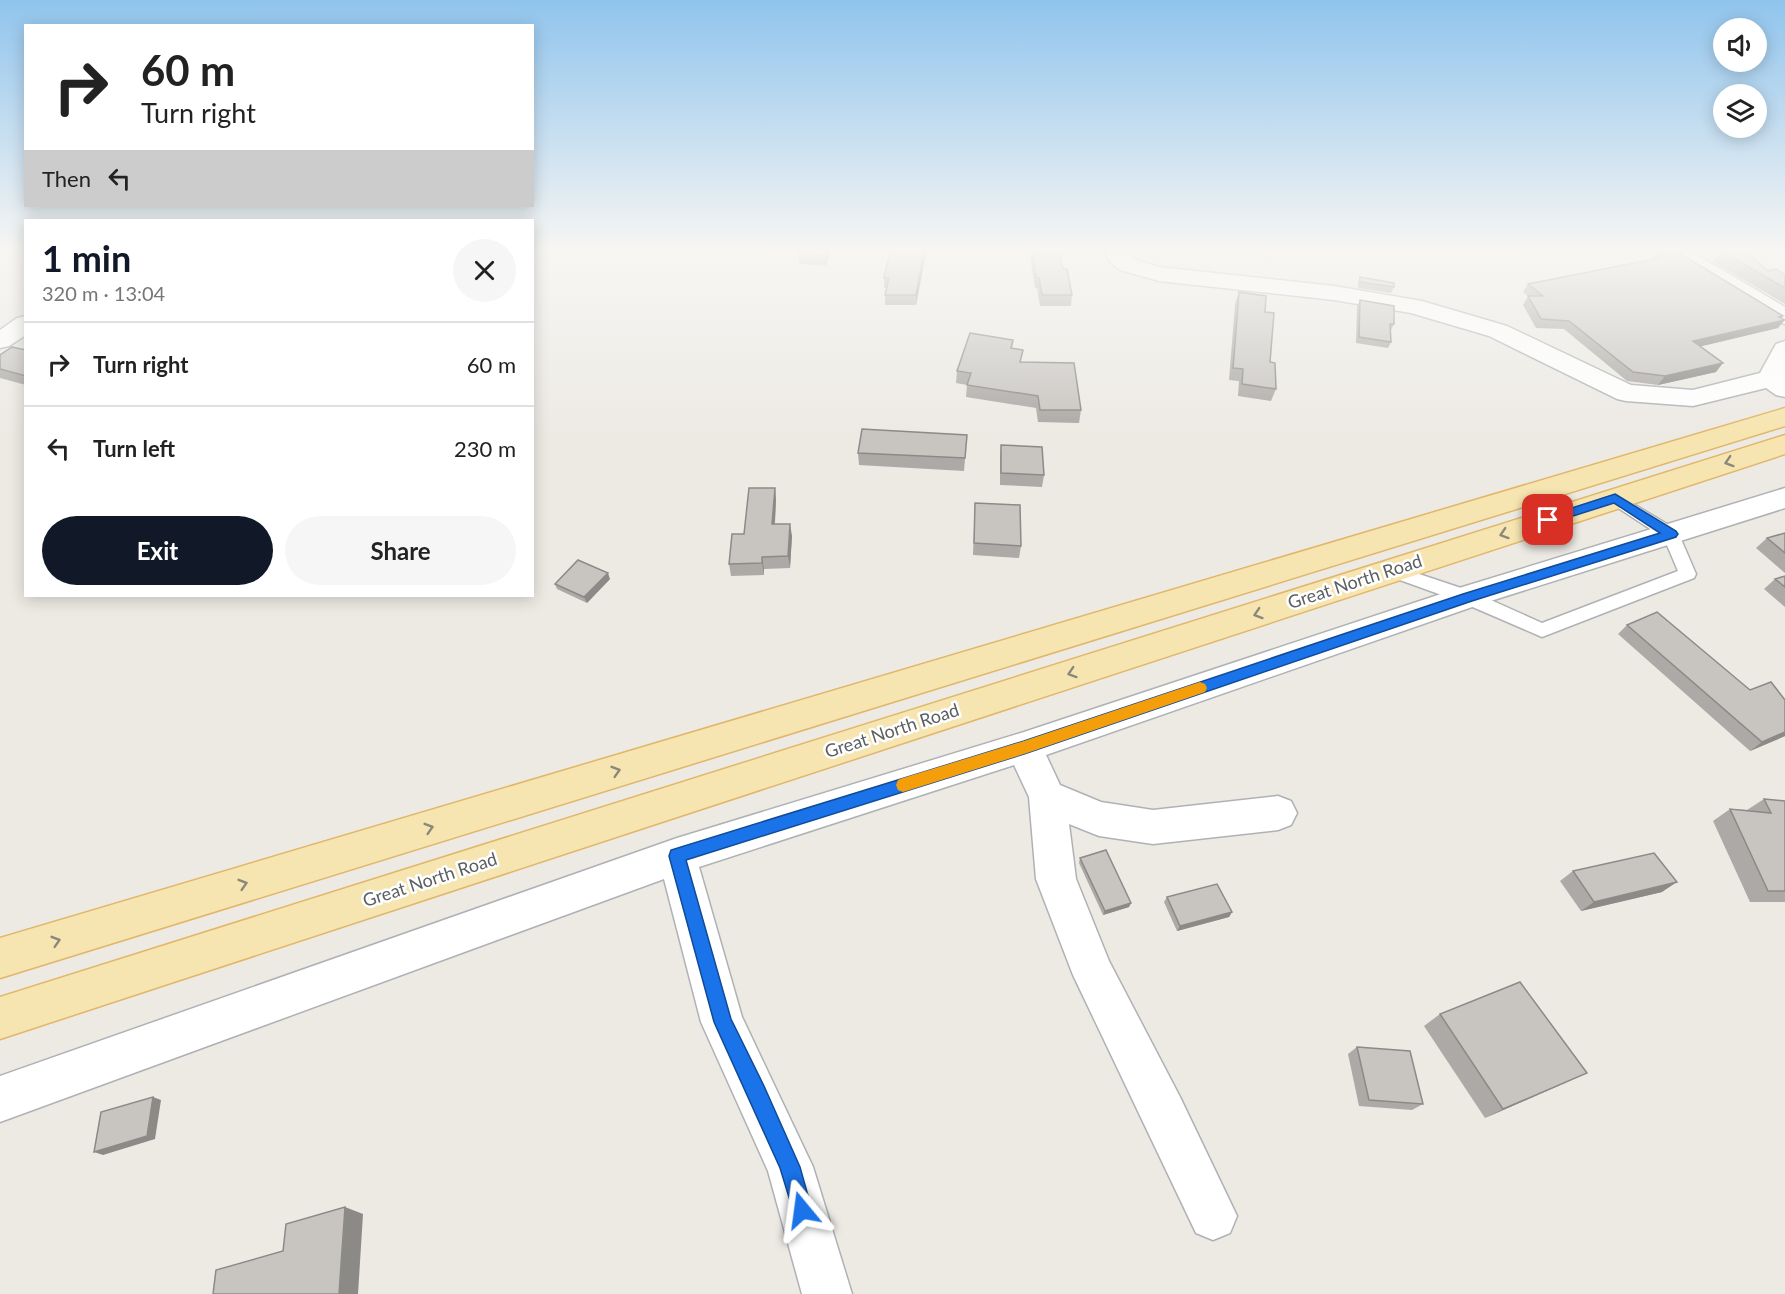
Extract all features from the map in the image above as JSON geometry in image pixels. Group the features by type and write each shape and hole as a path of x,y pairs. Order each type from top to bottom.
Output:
{"main road":[{"name":"Great North Road","path":"0,958 1785,417"},
{"name":"Great North Road","path":"0,1018 1785,444"}],"street":[{"path":"1432,311 1498,331 1626,393 1693,398 1777,384 1785,349"},
{"path":"0,340 24,324"},
{"path":"0,1099 677,856 1024,747 1467,597 1785,498"},
{"path":"1024,747 1047,797 1056,879 1094,975 1213,1216"},
{"path":"1047,797 1099,819 1153,827 1278,813"},
{"path":"677,856 722,1022 757,1092 790,1167 827,1294"}],"lane":[{"path":"1392,571 1467,597 1542,630 1688,574 1671,534 1615,498"}],"building":[{"path":"1237,311 1274,313 1270,362 1275,363 1276,389 1242,384 1243,369 1233,368"},
{"path":"1360,311 1394,311 1394,324 1390,324 1391,342 1359,337"},
{"path":"1537,311 1775,311 1785,320 1693,341 1723,363 1665,376 1633,372 1569,321 1541,319"},
{"path":"970,333 1013,340 1011,348 1023,350 1020,362 1074,363 1081,410 1040,410 1038,396 967,385 971,373 957,371"},
{"path":"12,347 24,350 24,375 0,369 0,355"},
{"path":"862,429 967,435 965,458 858,453"},
{"path":"1001,445 1042,447 1044,475 1001,473"},
{"path":"749,488 775,488 772,524 790,524 788,556 762,557 762,563 729,564 732,534 744,534"},
{"path":"975,503 1020,505 1021,546 974,543"},
{"path":"1785,533 1785,553 1767,538"},
{"path":"578,560 608,573 584,597 555,584"},
{"path":"1785,576 1785,587 1775,579"},
{"path":"1657,612 1750,690 1771,682 1785,700 1785,732 1762,742 1627,625"},
{"path":"1764,799 1785,801 1785,891 1768,891 1730,809 1771,813"},
{"path":"1106,850 1131,903 1105,911 1080,858"},
{"path":"1654,853 1677,882 1594,902 1573,871"},
{"path":"1217,884 1232,912 1180,926 1167,897"},
{"path":"1520,982 1587,1073 1503,1109 1440,1014"},
{"path":"1357,1047 1410,1051 1423,1104 1369,1100"},
{"path":"153,1097 147,1136 94,1152 101,1112"},
{"path":"345,1207 339,1294 213,1294 216,1270 283,1251 286,1224"}],"slow traffic":[{"path":"903,785 1200,688"}],"route":[{"path":"802,1210 790,1167 757,1092 722,1022 677,856 1024,747 1467,597 1671,534 1615,498 1548,520"}]}
